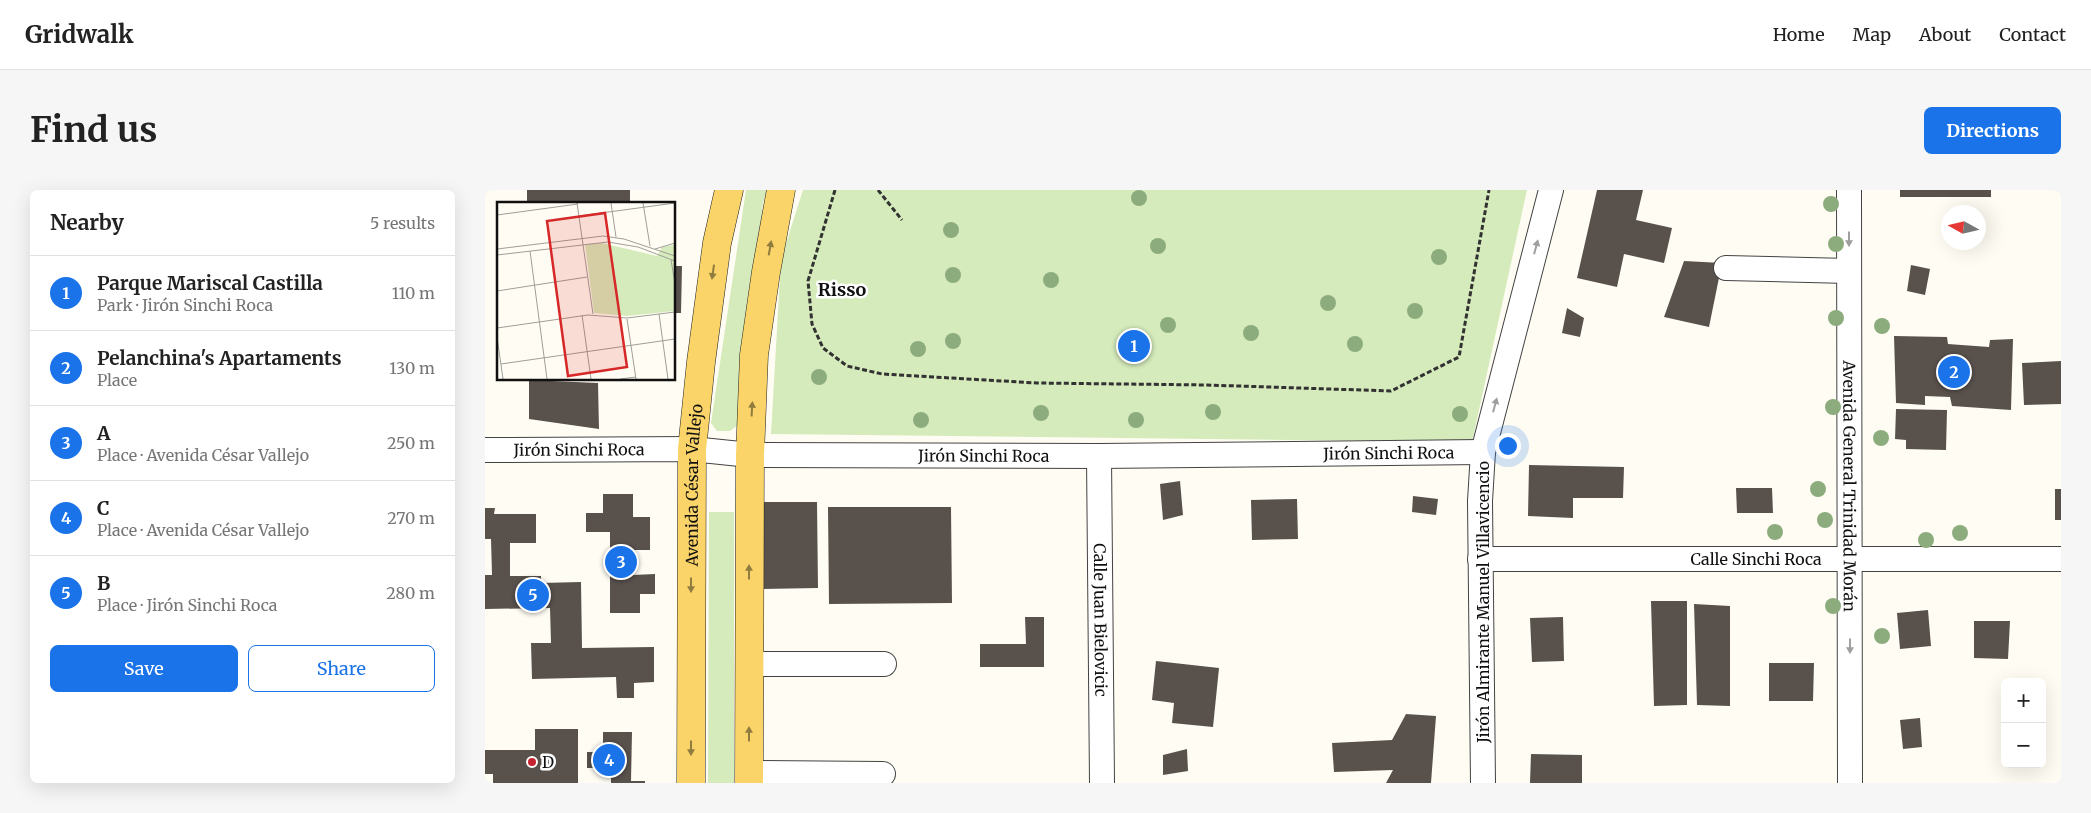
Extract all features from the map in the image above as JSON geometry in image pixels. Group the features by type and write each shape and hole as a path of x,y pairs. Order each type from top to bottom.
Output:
{"main road":[{"name":"Avenida César Vallejo","path":"691,783 692,449 701,362 716,252 729,190"},
{"path":"749,778 750,455 755,355 766,272 781,190"}],"street":[{"name":"Jirón Almirante Manuel Villavicencio","path":"1483,783 1480,501 1483,452 1551,190"},
{"name":"Avenida General Trinidad Morán","path":"1849,190 1850,783"},
{"path":"1726,268 1849,270"},
{"name":"Jirón Sinchi Roca","path":"485,450 692,449 750,455 1099,456 1483,452"},
{"name":"Calle Juan Bielovicic","path":"1099,456 1103,783"},
{"name":"Calle Sinchi Roca","path":"1480,559 2061,559"},
{"path":"749,664 884,664"},
{"path":"749,778 883,774"}],"path":[{"path":"835,190 809,281 812,324 823,348 847,366 882,374 1037,383 1207,385 1391,391 1459,357 1489,190"},
{"path":"879,190 902,220"}],"green space":[{"path":"746,190 767,190 763,203 739,424 730,431 717,431 711,423"},
{"path":"803,190 1527,190 1472,442 771,434 781,259"},
{"path":"709,512 734,512 734,783 708,783"}],"building":[{"path":"527,190 630,190 630,202 527,202"},
{"path":"1597,190 1643,190 1636,220 1672,228 1664,263 1624,254 1617,287 1577,278"},
{"path":"1900,190 1991,190 1991,197 1900,197"},
{"path":"1684,261 1722,263 1709,327 1664,317"},
{"path":"1911,265 1930,269 1925,295 1907,291"},
{"path":"675,266 682,266 681,313 675,313"},
{"path":"1567,308 1584,318 1580,337 1562,333"},
{"path":"1894,336 1947,337 1948,344 1989,347 1990,340 2013,339 2011,410 1952,406 1950,397 1925,396 1925,405 1896,403"},
{"path":"2061,361 2061,404 2024,405 2022,363"},
{"path":"529,380 598,383 599,429 529,419"},
{"path":"1896,409 1947,410 1946,450 1906,449 1906,440 1895,439"},
{"path":"1529,465 1624,467 1623,498 1573,498 1573,518 1528,516"},
{"path":"1180,481 1183,515 1163,520 1160,484"},
{"path":"1736,488 1772,488 1773,513 1737,513"},
{"path":"2055,489 2061,489 2061,520 2055,520"},
{"path":"603,494 633,494 633,517 650,517 650,550 633,550 633,575 655,574 655,594 640,594 640,613 610,613 610,532 586,532 586,513 603,513"},
{"path":"1413,496 1438,499 1436,515 1412,512"},
{"path":"1297,499 1298,539 1252,540 1251,500"},
{"path":"757,502 817,502 818,588 758,589"},
{"path":"828,507 951,507 952,603 829,604"},
{"path":"485,508 495,508 494,514 536,514 536,543 510,543 510,576 541,576 541,583 581,582 582,648 654,647 654,682 634,683 634,698 617,698 616,677 532,679 531,643 551,643 550,608 485,609 485,575 492,575 491,539 485,539"},
{"path":"1651,601 1687,601 1687,705 1654,706"},
{"path":"1694,604 1730,606 1730,706 1697,705"},
{"path":"1928,610 1931,646 1900,649 1897,613"},
{"path":"1025,617 1044,617 1044,667 980,667 980,644 1026,644"},
{"path":"1563,617 1564,661 1532,662 1530,618"},
{"path":"1974,621 2010,621 2008,659 1974,658"},
{"path":"1156,661 1219,668 1213,727 1172,723 1174,703 1152,700"},
{"path":"1769,663 1814,663 1813,701 1769,701"},
{"path":"1406,714 1436,716 1431,783 1386,783 1393,770 1334,772 1332,743 1392,740"},
{"path":"1920,718 1922,747 1903,749 1900,720"},
{"name":"D","path":"535,729 578,729 578,783 493,783 493,774 485,774 485,750 535,750"},
{"path":"603,732 632,732 631,781 645,781 645,783 611,783 611,768 587,768 587,752 603,752"},
{"path":"1187,749 1188,771 1163,775 1163,755"},
{"path":"1531,754 1582,755 1582,783 1530,783"}],"place":[{"name":"Parque Mariscal Castilla","path":"1134,346"},
{"name":"Pelanchina's Apartaments","path":"1954,372"},
{"name":"A","path":"621,562"},
{"name":"B","path":"533,595"},
{"name":"C","path":"609,760"},
{"name":"D","path":"532,762"}],"district":[{"name":"Risso","path":"842,290"}]}
